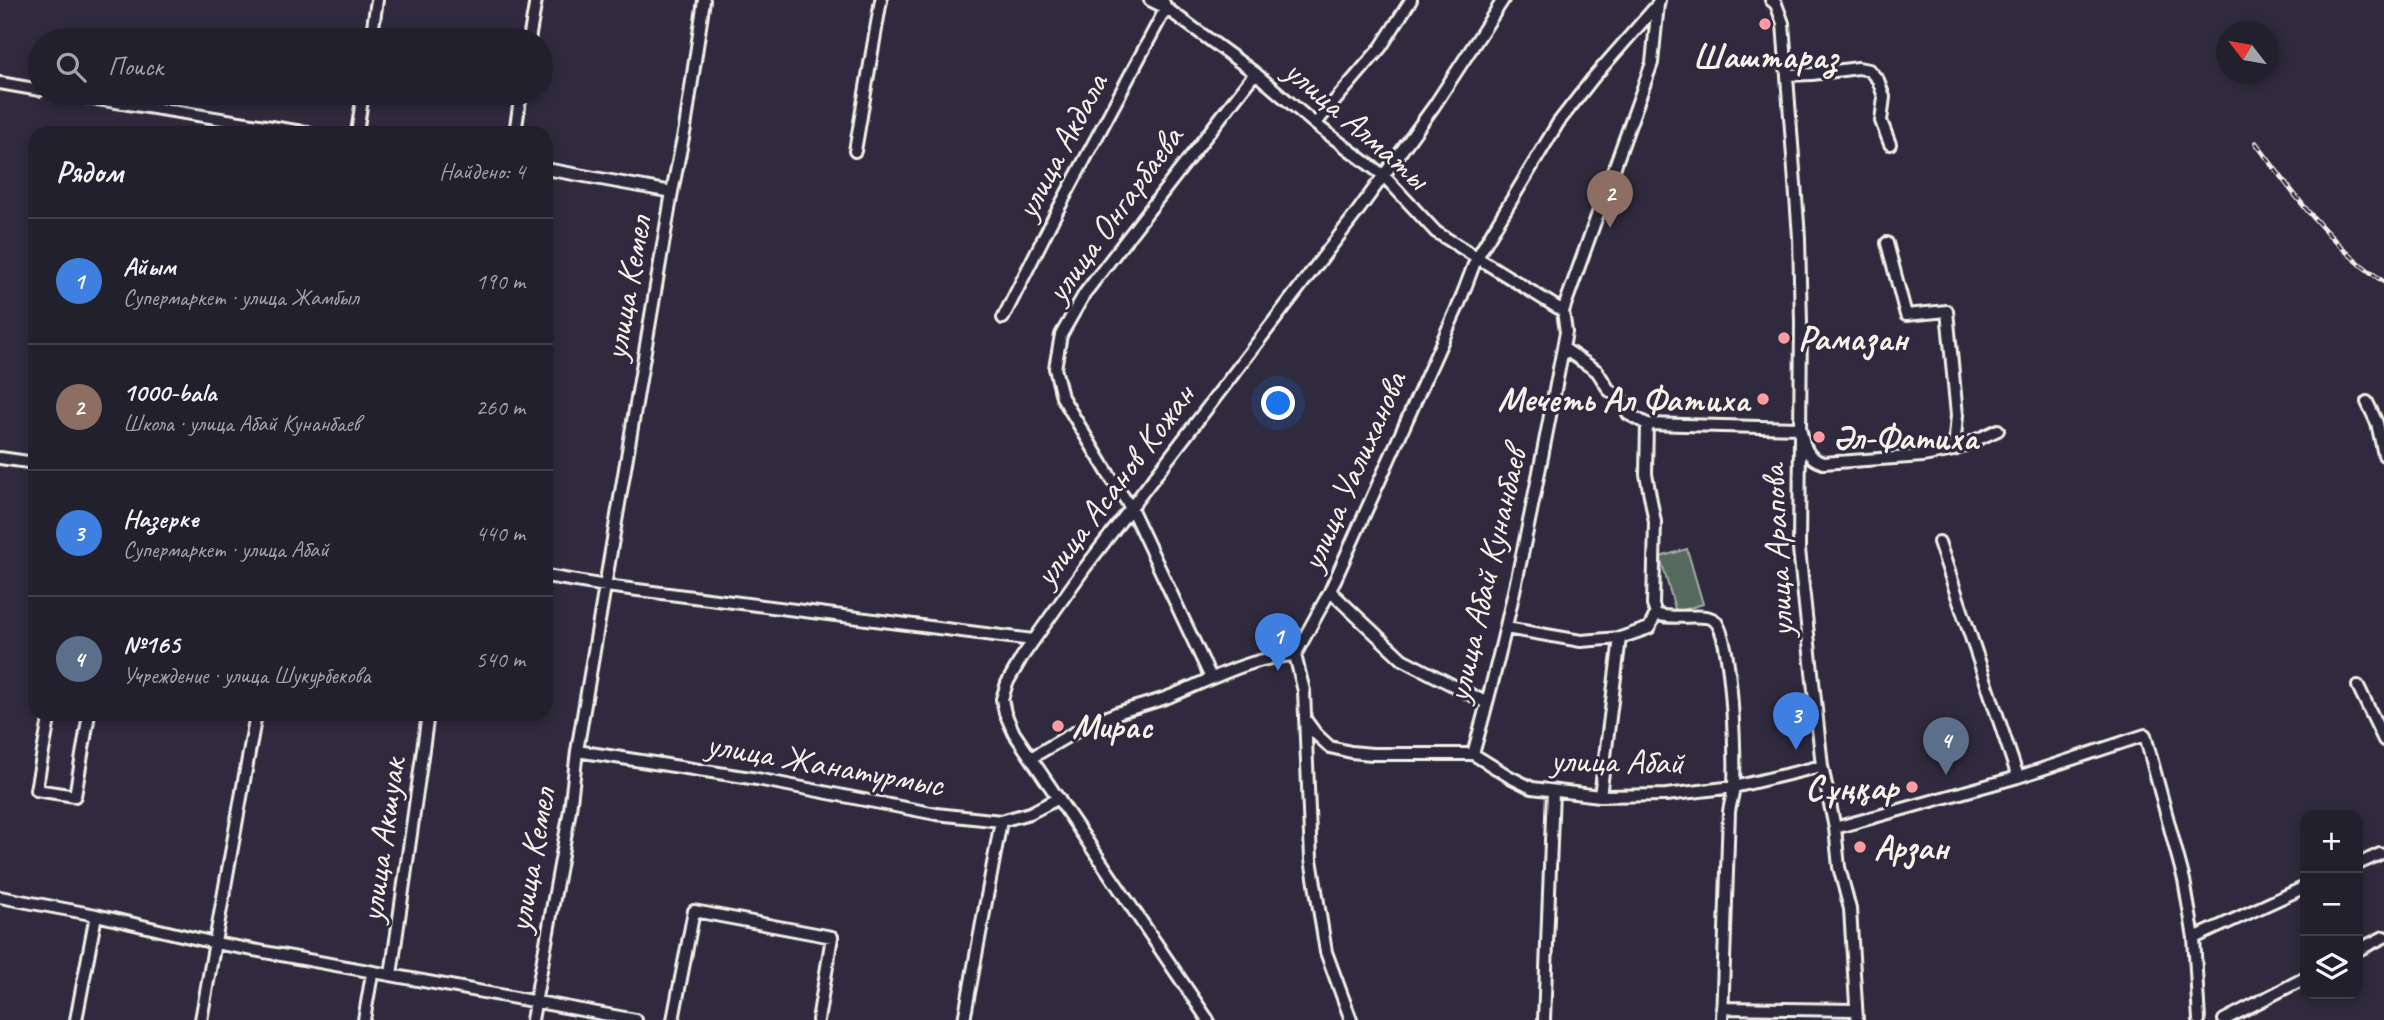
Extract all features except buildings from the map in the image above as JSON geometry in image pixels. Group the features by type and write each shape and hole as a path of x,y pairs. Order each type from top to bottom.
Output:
{"street":[{"path":"373,28 377,0"},
{"path":"531,28 536,0"},
{"name":"улица Кемел","path":"532,1020 570,810 577,751 685,128 704,0"},
{"path":"855,151 880,0"},
{"name":"улица Алматы","path":"1150,0 1164,4 1383,175 1436,232 1563,312"},
{"path":"1315,124 1381,47 1411,0"},
{"name":"улица Асанов Кожан","path":"1208,1020 1014,733 1004,713 1002,699 1007,683 1033,640 1434,106 1503,0"},
{"name":"улица Арапова","path":"1772,0 1783,23 1799,237 1799,549 1822,766 1835,828 1839,867 1850,909 1857,1015"},
{"name":"улица Уалиханова","path":"1296,655 1330,591 1459,304 1476,259 1559,123 1593,78 1659,2"},
{"name":"улица Абай Кунанбаев","path":"1473,754 1488,702 1530,520 1566,332 1563,312 1652,63 1659,2"},
{"name":"улица Акдала","path":"1003,318 1164,4"},
{"path":"1787,75 1812,75 1857,68 1869,70 1878,80 1884,97 1881,121 1890,144"},
{"name":"улица Онгарбаева","path":"1211,678 1131,508 1062,397 1055,368 1061,335 1085,293 1255,73"},
{"path":"0,83 28,88"},
{"path":"135,105 265,126"},
{"path":"358,126 361,105"},
{"path":"515,126 519,105"},
{"path":"553,170 672,192"},
{"path":"1887,243 1906,316 1947,311 1957,415 1954,450"},
{"path":"1563,348 1597,371 1609,390 1625,403 1628,414 1647,424 1800,428 1806,452 1813,460 1823,463 1889,460 1954,450 1997,430"},
{"path":"2367,402 2377,423 2384,455"},
{"path":"1506,628 1581,641 1620,638 1649,628 1656,614 1653,605 1655,522 1646,474 1647,424"},
{"path":"0,458 28,462"},
{"path":"1939,542 2018,777"},
{"path":"553,577 1033,640"},
{"path":"1330,591 1402,659 1488,702"},
{"path":"1656,614 1668,619 1712,617 1718,624 1730,674 1734,787 1728,813 1722,1014 1857,1015"},
{"path":"1600,796 1620,638"},
{"path":"1031,758 1069,735 1115,714 1165,698 1273,656 1296,655 1304,691 1311,859 1326,952 1351,1020"},
{"path":"2358,686 2384,740"},
{"path":"1305,718 1316,734 1330,747 1351,752 1473,754"},
{"path":"49,721 36,790 75,796 88,721"},
{"path":"201,1020 255,721"},
{"name":"улица Акшуак","path":"391,975 427,721"},
{"path":"1835,828 2018,777 2145,735 2184,880 2194,938 2199,1020"},
{"name":"улица Жанатурмыс","path":"577,751 757,779 936,814 1001,821 1030,813 1059,798"},
{"name":"улица Абай","path":"1473,754 1532,788 1600,796 1667,795 1734,787 1822,766"},
{"path":"1544,1020 1553,791"},
{"path":"964,1020 1001,821"},
{"path":"2363,862 2380,854"},
{"path":"2194,938 2300,889"},
{"path":"0,897 372,974 391,975 636,1020"},
{"path":"673,1020 694,911 832,937 818,1020"},
{"path":"76,1020 96,915"},
{"path":"2363,948 2384,937"},
{"path":"364,1020 372,974"},
{"path":"2224,1020 2300,981"}],"green space":[{"path":"1687,549 1703,604 1676,612 1660,557"}],"railway":[{"path":"2256,143 2330,236 2384,282"}],"place":[{"name":"Шаштараз","path":"1765,24"},
{"name":"1000-bala","path":"1610,228"},
{"name":"Рамазан","path":"1784,338"},
{"name":"Мечеть Ал Фатиха","path":"1763,399"},
{"name":"Әл-Фатиха","path":"1819,437"},
{"name":"Айым","path":"1278,671"},
{"name":"Мирас","path":"1058,726"},
{"name":"Назерке","path":"1796,750"},
{"name":"№165","path":"1946,775"},
{"name":"Сұңқар","path":"1912,787"},
{"name":"Арзан","path":"1860,847"}]}
